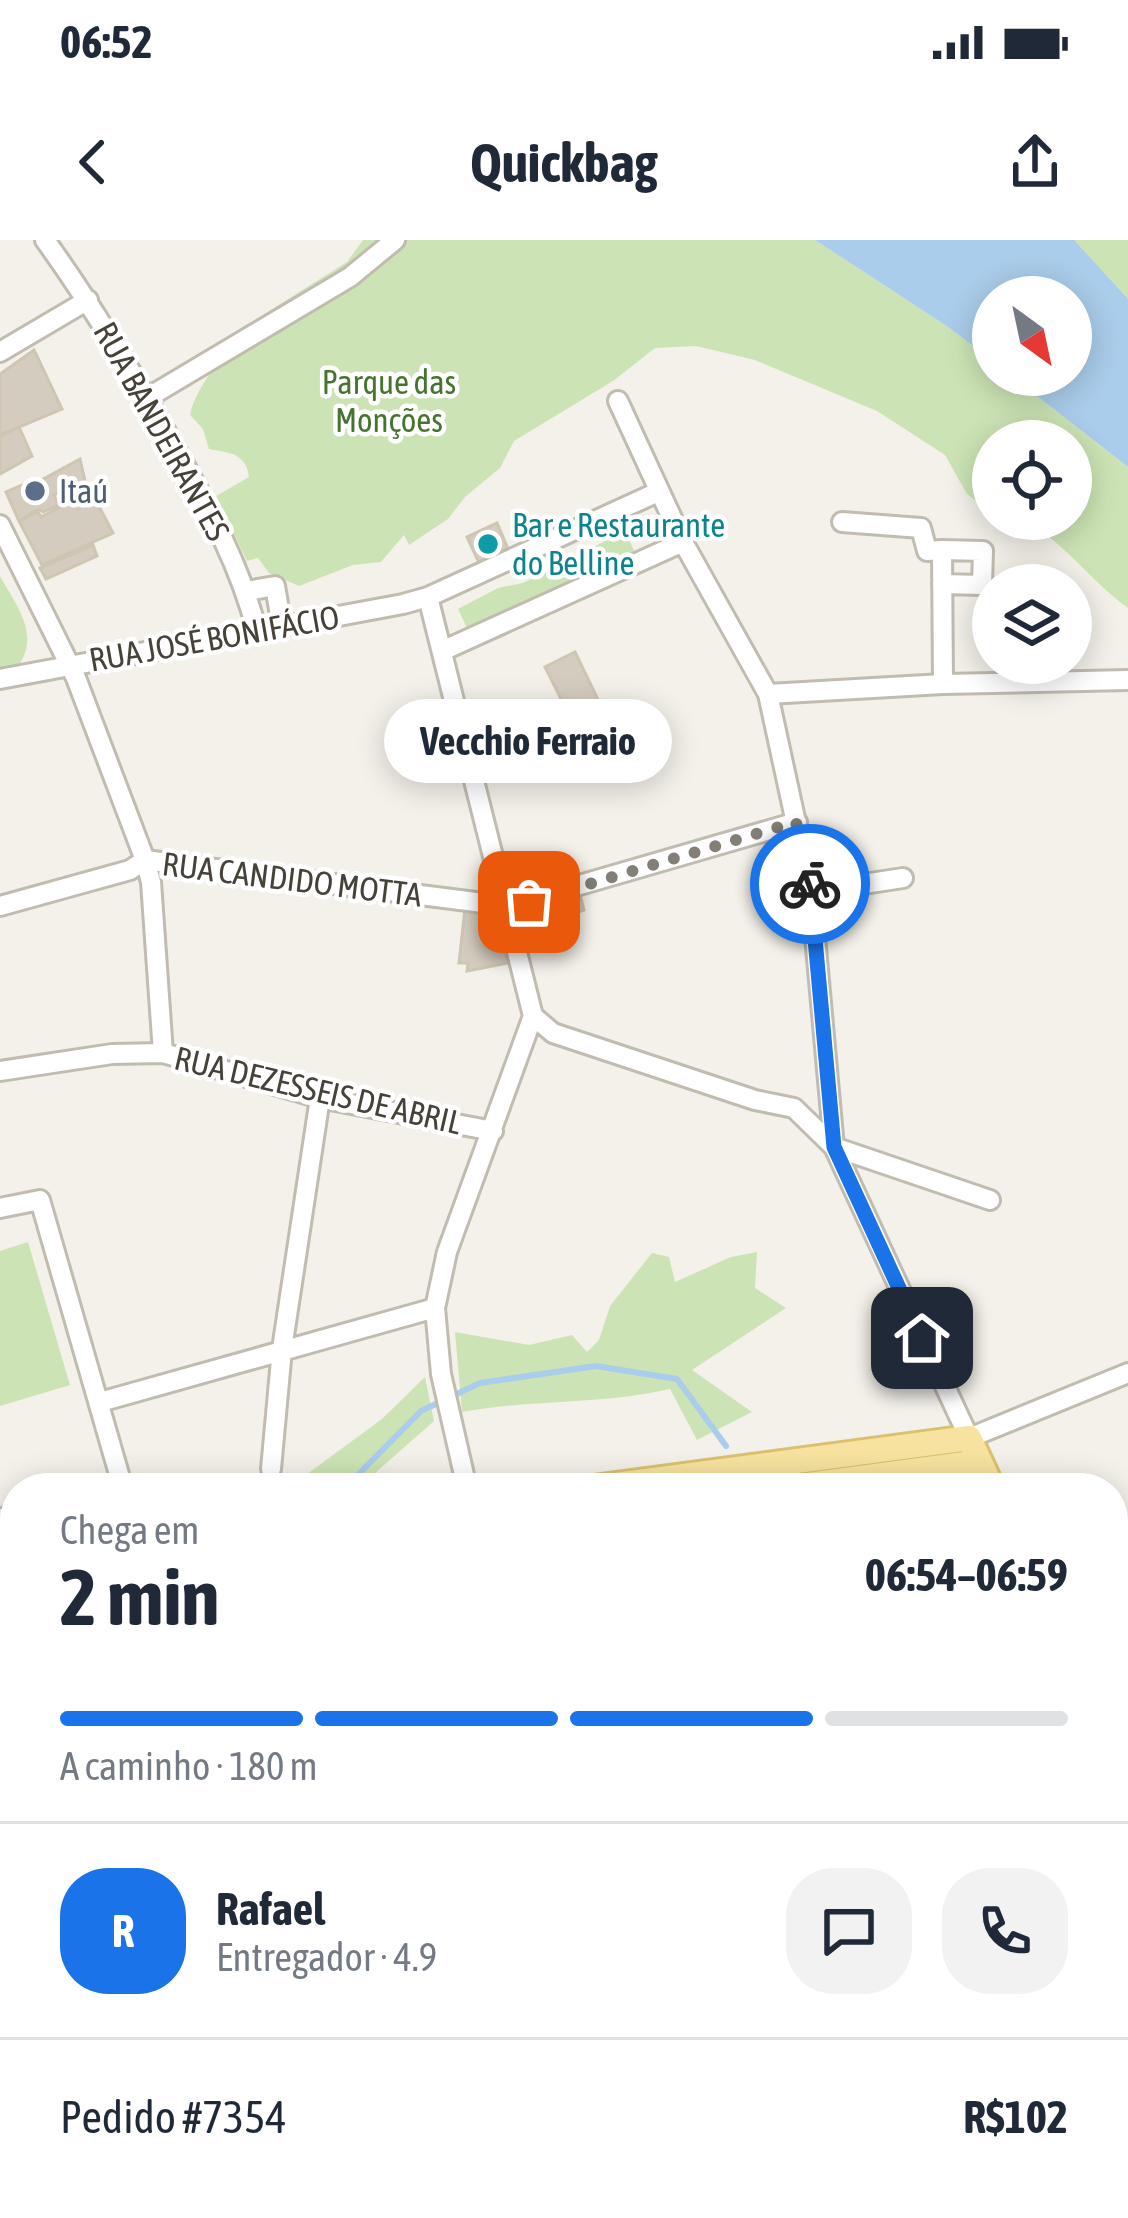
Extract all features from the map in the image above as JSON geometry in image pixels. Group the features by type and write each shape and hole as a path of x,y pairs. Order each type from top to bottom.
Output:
{"main road":[{"path":"707,1473 969,1438 985,1473"},
{"path":"898,1473 980,1462"}],"street":[{"name":"RUA BANDEIRANTES","path":"45,240 148,398 212,513 247,591 257,632"},
{"path":"148,398 350,277 395,240"},
{"path":"0,352 88,300"},
{"path":"618,401 683,542 768,694 812,892 834,1147 969,1438 1128,1373"},
{"name":"RUA JOSÉ BONIFÁCIO","path":"0,679 428,597 658,492"},
{"path":"842,522 921,528 927,551 983,551 982,585 942,584"},
{"path":"0,526 69,664 145,860 151,882 163,1053"},
{"path":"442,651 683,542"},
{"path":"942,550 944,684"},
{"path":"247,591 275,586 283,627"},
{"path":"428,597 533,1016 447,1252 435,1308 441,1374 463,1473"},
{"path":"768,694 1128,680"},
{"name":"RUA CANDIDO MOTTA","path":"0,906 130,870 145,860 507,906 796,822"},
{"path":"812,892 904,878"},
{"path":"533,1016 553,1033 755,1100 794,1108 834,1147 990,1200"},
{"name":"RUA DEZESSEIS DE ABRIL","path":"0,1071 112,1054 163,1053 320,1098 493,1131"},
{"path":"271,1469 282,1349 320,1098"},
{"path":"0,1208 40,1200 100,1402 114,1473"},
{"path":"100,1402 435,1308"}],"green space":[{"name":"Parque das Monções","path":"363,240 815,240 972,345 972,396 1037,396 1068,420 972,420 972,498 945,455 877,411 755,360 696,346 655,348 613,381 514,441 500,468 465,497 448,519 409,545 404,535 381,562 353,565 299,586 269,573 258,558 247,561 216,496 249,477 244,463 209,449 203,429 190,415 226,338 347,262"},
{"path":"1064,240 1128,240 1128,302"},
{"name":"Parque das Monções","path":"1092,439 1128,467 1128,608 1092,577 1092,564 1078,564 1053,540 1092,540"},
{"path":"625,531 636,555 468,630 458,609 498,588 523,583"},
{"path":"0,576 24,620 27,643 18,666 0,670"},
{"path":"28,1242 70,1385 0,1406 0,1251"},
{"path":"757,1252 755,1288 786,1308 692,1370 752,1412 697,1440 670,1389 462,1412 455,1332 529,1345 572,1335 587,1352 599,1340 610,1306 652,1253 669,1257 675,1282 731,1257"},
{"path":"425,1377 434,1421 375,1473 308,1473 382,1419"}],"water":[{"path":"815,240 1074,240 1128,299 1128,467 1092,439 1092,420 1068,420 1037,396 1092,396 1092,276 972,276 972,345"}],"building":[{"path":"34,350 62,409 0,435 0,374"},
{"path":"19,427 32,456 0,474 0,437"},
{"name":"Itaú","path":"80,459 87,490 70,498 66,489 54,495 58,505 19,521 6,492 22,485 25,489"},
{"path":"91,491 113,533 42,565 19,521 38,512 41,517"},
{"name":"Bar e Restaurante do Belline","path":"497,523 509,551 480,565 467,537"},
{"path":"93,545 97,556 46,579 40,568"},
{"path":"575,652 605,714 576,729 545,667"},
{"path":"581,898 584,910 555,920 561,937 537,944 529,913"},
{"path":"465,909 498,913 507,963 467,971 468,963 459,963"}],"waterway":[{"path":"360,1473 421,1411 480,1383 596,1366 677,1379 726,1446"}],"way so far":[{"path":"529,902 796,822 810,884"}],"place":[{"name":"Itaú","path":"35,491"},
{"name":"Bar e Restaurante do Belline","path":"488,544"},
{"name":"Vecchio Ferraio","path":"529,902"}],"route":[{"path":"810,884 834,1147 922,1338"}]}
